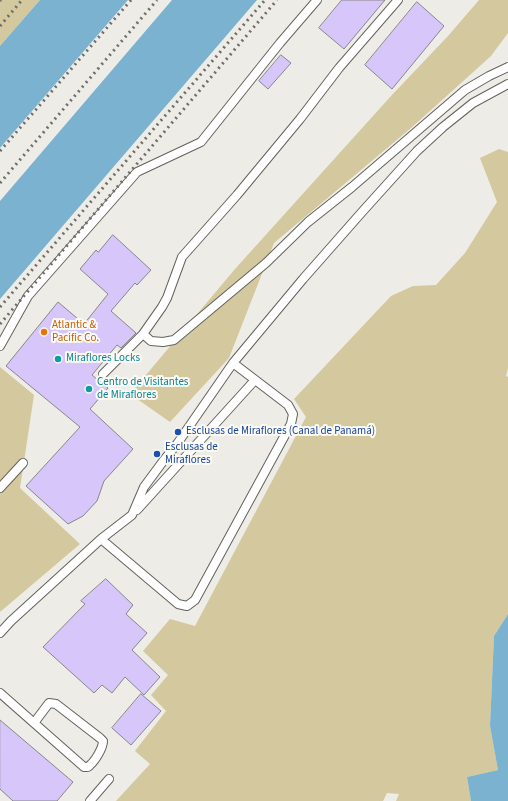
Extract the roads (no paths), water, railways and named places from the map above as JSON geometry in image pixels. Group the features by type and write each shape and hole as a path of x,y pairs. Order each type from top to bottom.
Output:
{"lane":[{"path":"0,346 28,296 137,172 201,142 280,42 317,0"},
{"path":"103,374 143,334 162,307 167,298 182,257 225,210 300,119 339,68 398,0"},
{"path":"143,334 151,341 163,342 174,340 266,263 308,222 352,187 465,90 489,76 508,68"},
{"path":"132,515 144,488 177,444 233,363 362,212 417,151 443,127 473,103 508,84"},
{"path":"101,539 178,604 187,606 195,600 291,424 292,414 288,406 233,363"},
{"path":"0,633 11,621 101,539 132,515 255,380"},
{"path":"0,488 23,464"},
{"path":"0,693 34,723 84,767 91,765 103,747 103,741 100,738 53,702 49,703 34,723"},
{"path":"90,801 109,779"}],"water":[{"path":"40,0 128,0 0,148 0,46"},
{"path":"172,0 257,0 0,299 0,201"},
{"path":"508,614 508,801 471,801 467,777 498,770 490,726 494,636"}],"railway":[{"path":"0,26 22,0"},
{"path":"0,151 131,0"},
{"path":"0,183 157,0"},
{"path":"0,307 265,0"},
{"path":"0,324 277,0"}],"place":[{"name":"Atlantic & Pacific Co.","path":"44,332"},
{"name":"Miraflores Locks","path":"58,359"},
{"name":"Centro de Visitantes de Miraflores","path":"89,389"},
{"name":"Esclusas de Miraflores (Canal de Panamá)","path":"178,432"},
{"name":"Esclusas de Miraflores","path":"157,454"}]}
